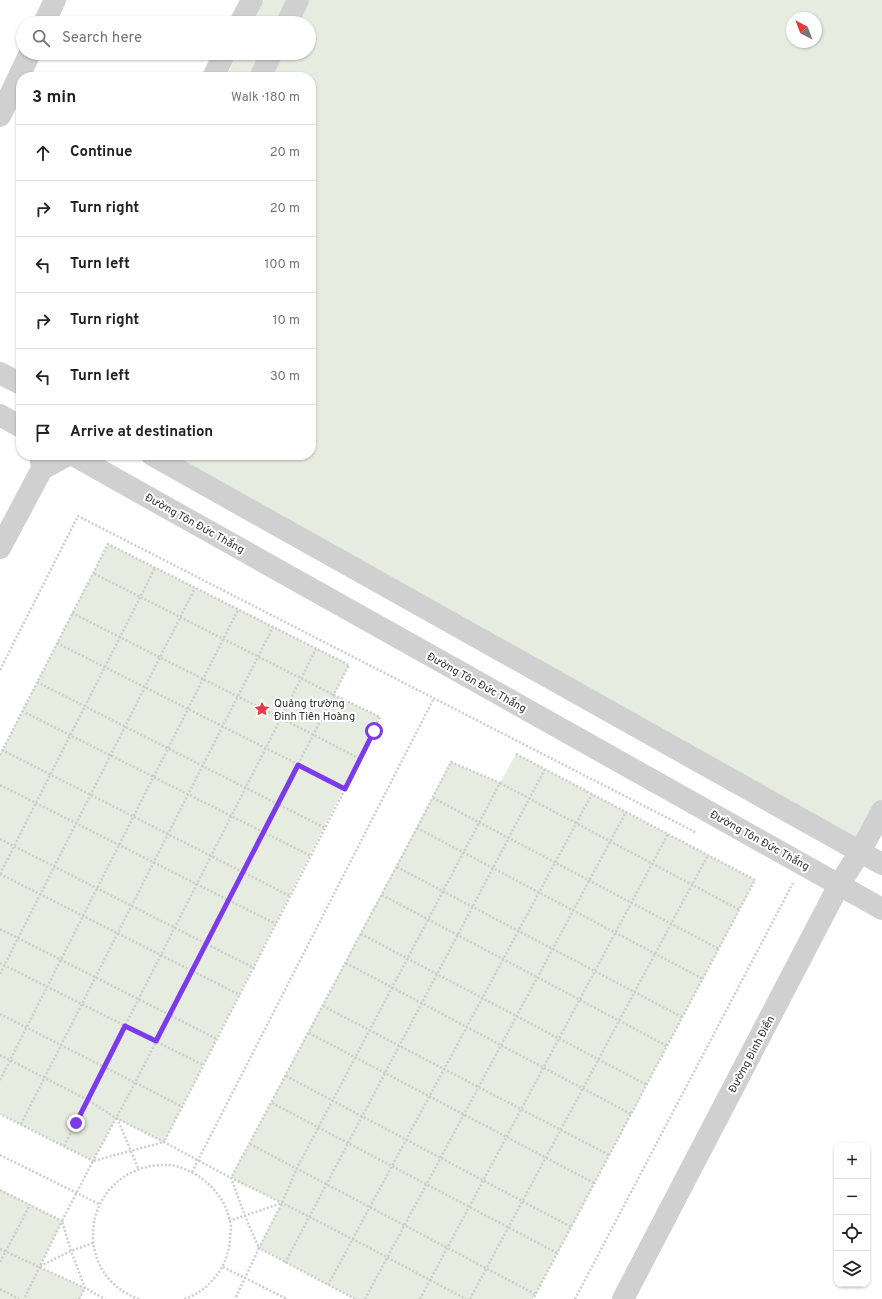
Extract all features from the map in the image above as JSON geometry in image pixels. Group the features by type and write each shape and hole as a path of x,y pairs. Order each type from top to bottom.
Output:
{"street":[{"path":"47,16 55,0"},
{"path":"244,16 252,0"},
{"path":"290,16 298,0"},
{"path":"21,72 27,60"},
{"path":"216,72 222,60"},
{"path":"262,72 268,60"},
{"path":"0,116 16,82"},
{"path":"0,373 16,381"},
{"path":"0,416 16,424"},
{"name":"Đường Tôn Đức Thắng","path":"82,460 882,909"},
{"path":"161,460 882,864"},
{"path":"0,548 41,462"},
{"name":"Đường Đinh Điền","path":"623,1299 839,885 860,852 882,811"}],"path":[{"path":"0,670 78,516 702,835"},
{"path":"0,755 108,544 349,666 170,1015 76,1193 24,1299"},
{"path":"156,568 0,874 240,995"},
{"path":"57,643 345,789 380,717 180,618 93,573"},
{"path":"0,974 195,588"},
{"path":"0,1080 238,610"},
{"path":"72,613 360,758"},
{"path":"21,1124 273,627"},
{"path":"64,1146 316,649"},
{"path":"22,711 310,856 325,828 37,682"},
{"path":"192,1172 434,698"},
{"path":"2,750 291,896 276,924"},
{"path":"516,754 755,880 608,1156"},
{"path":"0,1114 93,1161 164,1142 360,758"},
{"path":"355,1299 260,1248 245,1216 231,1178 397,867 451,762 500,783 740,910"},
{"path":"286,1262 545,769"},
{"path":"235,1299 282,1203 297,1168 500,783"},
{"path":"0,785 276,924"},
{"path":"328,1285 592,794"},
{"path":"433,798 719,949"},
{"path":"365,1299 626,812"},
{"path":"417,828 703,979"},
{"path":"420,1299 668,834"},
{"path":"0,840 254,968 240,995"},
{"path":"470,1299 708,855"},
{"path":"397,867 682,1017"},
{"path":"575,1299 793,882"},
{"path":"382,895 667,1046"},
{"path":"0,929 217,1038 204,1066 0,963"},
{"path":"361,934 647,1085"},
{"path":"346,963 631,1114 533,1299"},
{"path":"323,1006 608,1156"},
{"path":"0,1014 183,1107"},
{"path":"309,1033 594,1183"},
{"path":"0,1055 88,1100 116,1118 231,1178 310,1216 466,1299"},
{"path":"286,1076 571,1227"},
{"path":"272,1103 557,1253"},
{"path":"116,1118 139,1170"},
{"path":"250,1144 535,1294"},
{"path":"0,1155 99,1204"},
{"path":"138,1299 128,1296 111,1282 99,1264 93,1243 93,1223 99,1204 110,1188 126,1175 147,1166 170,1165 192,1172 211,1185 224,1204 231,1226 230,1247 223,1267 210,1284 192,1298 184,1299"},
{"path":"0,1190 62,1221 71,1251 85,1288 79,1299"},
{"path":"229,1221 282,1203"},
{"path":"0,1262 30,1205"},
{"path":"39,1267 71,1251 93,1243"},
{"path":"0,1248 105,1299"},
{"path":"223,1267 287,1299"},
{"path":"0,1289 18,1299"}],"shaded area":[{"path":"264,0 882,0 882,809 860,852 157,460 316,460 316,72 228,72 234,60 316,60 316,16 256,16"},
{"path":"108,544 349,665 334,695 380,717 164,1142 116,1118 93,1161 0,1114 0,755"},
{"path":"516,754 755,880 533,1299 355,1299 259,1248 282,1203 231,1178 451,762 500,783"},
{"path":"0,1189 62,1221 39,1267 85,1288 79,1299 0,1299"}],"place":[{"name":"Quảng trường Đinh Tiên Hoàng","path":"262,709"}],"route":[{"path":"76,1123 125,1026 156,1041 298,765 345,789 374,731"}]}
